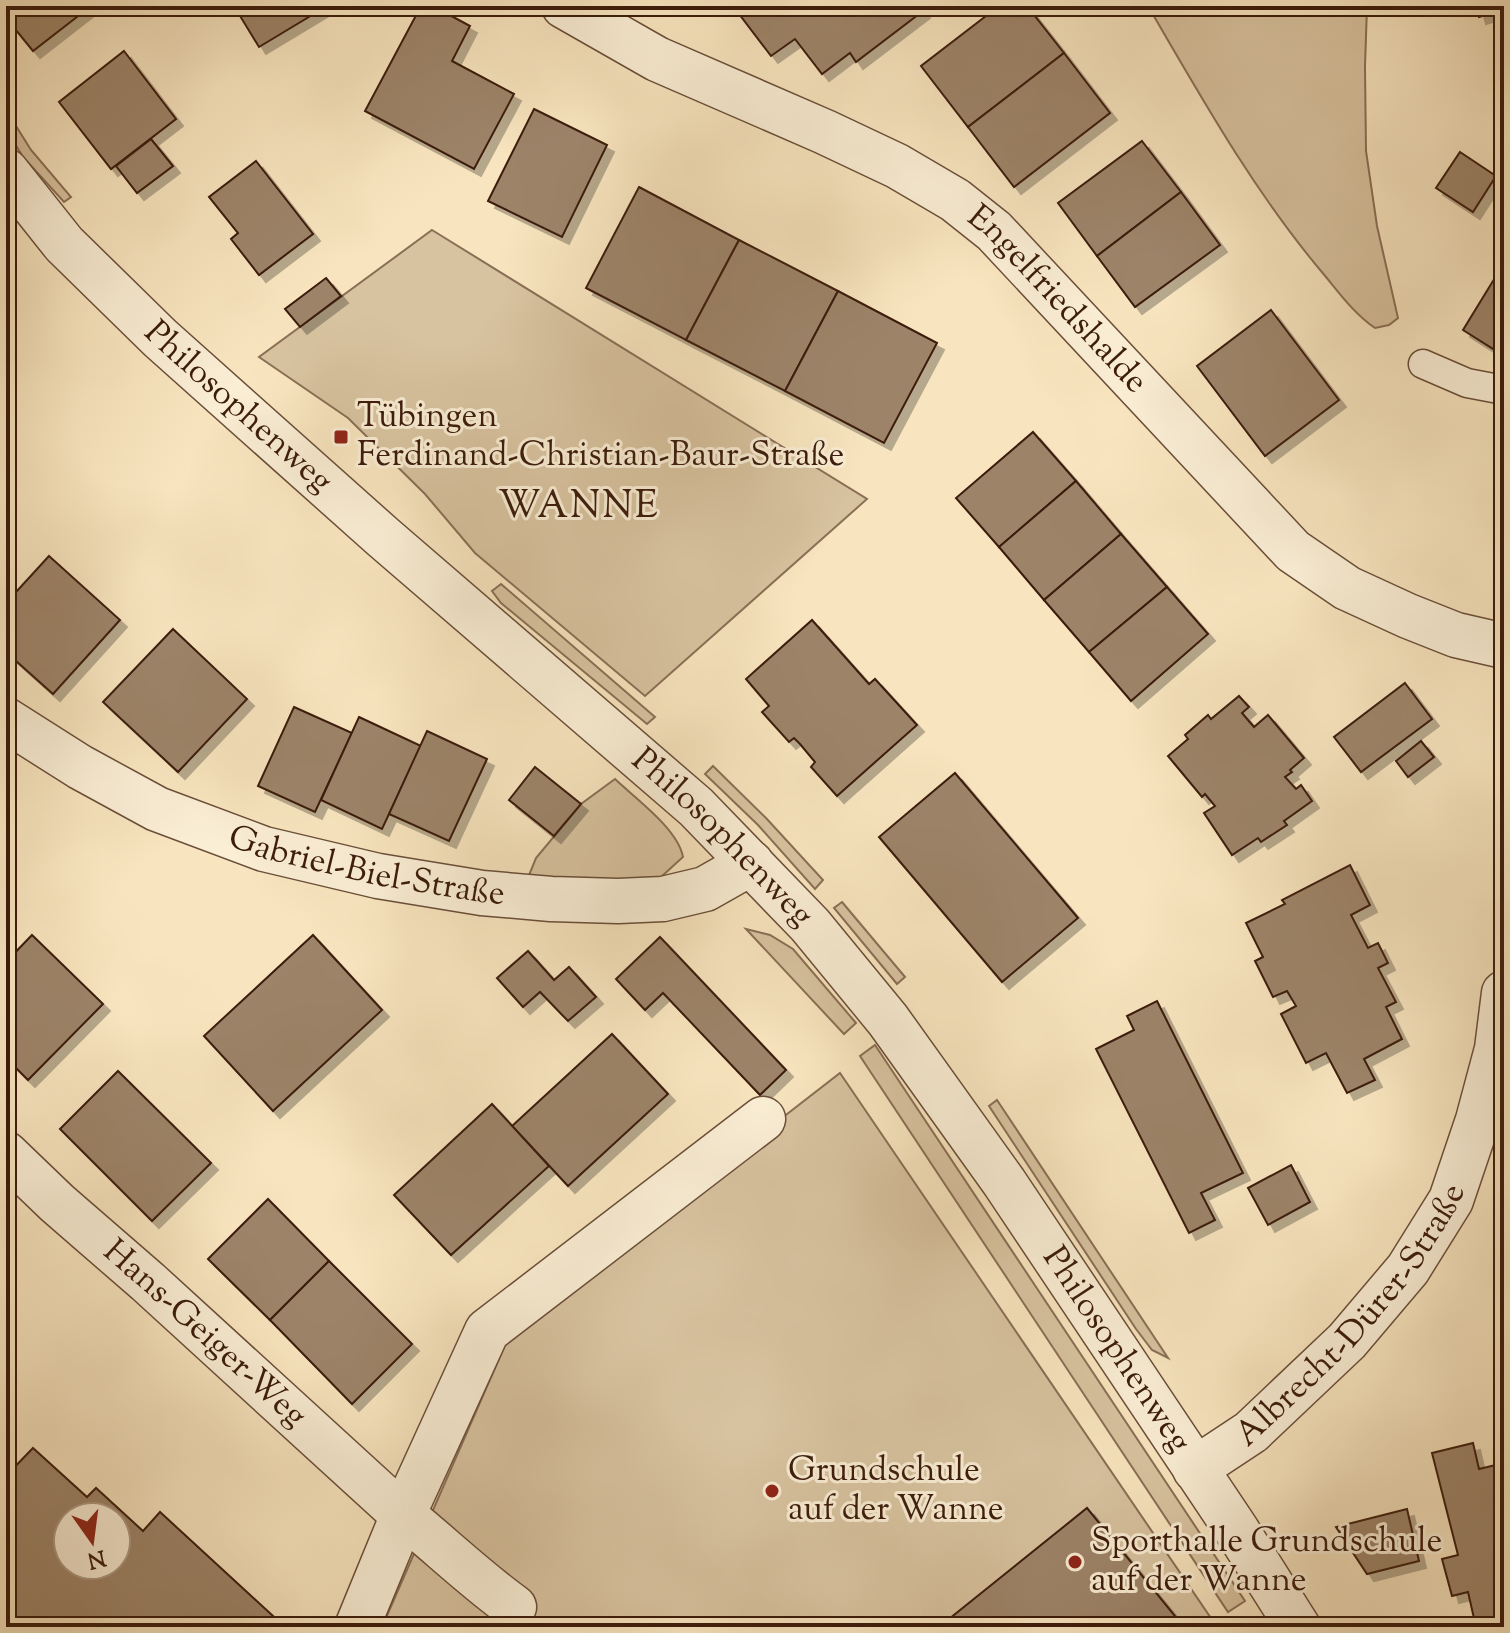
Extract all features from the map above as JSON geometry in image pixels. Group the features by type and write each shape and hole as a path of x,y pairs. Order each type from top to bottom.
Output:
{"street":[{"name":"Engelfriedshalde","path":"564,6 657,59 897,166 955,200 994,231 1027,265 1293,551 1347,588 1408,616 1456,635 1504,646"},
{"name":"Philosophenweg","path":"6,171 64,244 160,338 383,537 696,807 810,925 888,1020 1004,1182 1298,1627"},
{"name":"Gabriel-Biel-Straße","path":"6,720 80,767 157,809 264,849 378,876 482,893 618,901 663,899 705,889 751,863"},
{"name":"Albrecht-Dürer-Straße","path":"1195,1469 1251,1432 1347,1341 1408,1269 1451,1200 1478,1120 1497,1049 1504,994"},
{"path":"357,1627 403,1515 487,1331 763,1119"},
{"name":"Hans-Geiger-Weg","path":"6,1154 403,1515 514,1607"}],"lane":[{"path":"1423,364 1467,383 1504,390"}],"shaded area":[{"path":"1148,6 1367,6 1366,151 1377,226 1398,318 1389,325 1375,328 1367,322 1296,240 1229,142"},
{"path":"6,110 31,150 71,197 64,202 23,157 6,129"},
{"path":"432,230 867,499 645,696 475,553 425,494 348,418 259,357"},
{"path":"501,584 655,717 647,724 501,603 492,591"},
{"path":"713,766 823,880 815,889 758,825 705,774"},
{"path":"615,779 665,825 680,846 683,857 661,877 601,883 527,880 536,858 581,804"},
{"path":"842,902 905,977 897,984 834,908"},
{"path":"746,929 770,935 793,949 856,1023 844,1034"},
{"path":"875,1045 1245,1601 1228,1612 860,1056"},
{"name":"Grundschule auf der Wanne","path":"840,1073 1217,1627 382,1627 513,1327"},
{"path":"997,1100 1168,1358 1152,1350 1136,1329 989,1106"}],"building":[{"path":"6,6 91,6 33,51 6,18"},
{"path":"234,6 327,6 259,47"},
{"path":"421,6 433,6 470,26 452,61 514,94 474,169 365,111"},
{"path":"733,6 919,6 923,11 856,62 850,53 822,74 795,39 771,56"},
{"path":"999,6 1027,6 1064,53 968,127 921,66"},
{"path":"1476,6 1504,6 1504,10 1479,17"},
{"path":"124,51 176,119 111,169 59,102"},
{"path":"1064,53 1110,113 1014,187 968,127"},
{"path":"534,109 607,145 562,237 488,201"},
{"path":"151,139 173,166 137,193 116,166"},
{"path":"1142,141 1181,192 1097,256 1058,203"},
{"path":"1460,152 1496,176 1473,212 1436,188"},
{"path":"256,161 313,234 259,275 231,239 238,233 209,197"},
{"path":"639,187 739,240 686,340 586,288"},
{"path":"1181,192 1220,245 1135,307 1097,256"},
{"path":"739,240 838,291 785,391 686,340"},
{"path":"1504,263 1504,342 1498,352 1463,330"},
{"path":"326,278 341,296 300,327 285,309"},
{"path":"838,291 937,343 884,443 785,391"},
{"path":"1271,310 1339,400 1265,456 1197,366"},
{"path":"1033,432 1076,481 999,547 956,498"},
{"path":"1076,481 1121,534 1044,600 999,547"},
{"path":"1121,534 1167,587 1089,652 1044,600"},
{"path":"49,556 120,620 53,694 6,652 6,603"},
{"path":"1167,587 1208,634 1131,701 1089,652"},
{"path":"812,620 869,684 875,679 917,725 837,796 811,767 815,762 800,744 794,738 789,742 762,712 769,706 746,679"},
{"path":"173,629 247,699 178,772 103,702"},
{"path":"1405,683 1432,719 1361,772 1334,737"},
{"path":"1239,696 1249,707 1242,713 1254,727 1268,715 1304,758 1285,777 1296,789 1301,785 1312,801 1284,821 1287,825 1261,842 1258,838 1232,855 1204,813 1215,806 1205,794 1202,797 1168,756 1188,739 1185,735 1208,715 1211,719"},
{"path":"294,707 352,733 315,812 258,786"},
{"path":"359,717 421,746 382,829 321,800"},
{"path":"427,731 487,759 449,841 389,814"},
{"path":"1421,741 1434,757 1408,777 1396,761"},
{"path":"535,767 581,804 554,836 509,800"},
{"path":"955,773 1078,918 1002,982 879,837"},
{"path":"1350,865 1370,905 1351,915 1368,948 1378,943 1388,963 1378,968 1396,1002 1386,1007 1402,1039 1364,1059 1375,1080 1347,1093 1326,1053 1306,1063 1281,1014 1296,1006 1287,991 1273,997 1255,961 1263,957 1246,923 1285,904 1282,900"},
{"path":"32,935 103,1004 28,1080 6,1058 6,962"},
{"path":"313,935 382,1010 273,1111 204,1036"},
{"path":"660,937 786,1070 760,1095 663,993 645,1010 616,979"},
{"path":"528,951 554,980 569,967 596,997 568,1021 540,992 523,1007 497,978"},
{"path":"1157,1001 1243,1173 1201,1193 1215,1220 1189,1233 1096,1049 1134,1030 1127,1016"},
{"path":"612,1034 668,1094 568,1186 512,1126"},
{"path":"118,1071 211,1163 152,1221 60,1129"},
{"path":"492,1104 549,1166 451,1255 394,1195"},
{"path":"1291,1165 1310,1202 1268,1225 1248,1188"},
{"path":"268,1199 329,1261 270,1320 208,1259"},
{"path":"329,1261 412,1344 352,1404 270,1320"},
{"path":"1473,1443 1479,1469 1504,1463 1504,1627 1476,1627 1468,1592 1452,1596 1442,1559 1458,1555 1432,1453"},
{"path":"33,1448 87,1497 96,1488 110,1501 52,1501 52,1581 132,1581 132,1521 143,1531 160,1512 285,1627 6,1627 6,1476"},
{"name":"Sporthalle Grundschule auf der Wanne","path":"1087,1508 1175,1616 1161,1627 939,1627"},
{"path":"1407,1509 1419,1561 1367,1574 1336,1527"}],"place":[{"name":"Tübingen Ferdinand-Christian-Baur-Straße","path":"341,437"},
{"name":"Grundschule auf der Wanne","path":"772,1491"},
{"name":"Sporthalle Grundschule auf der Wanne","path":"1075,1562"}],"district":[{"name":"WANNE","path":"579,508"}]}
